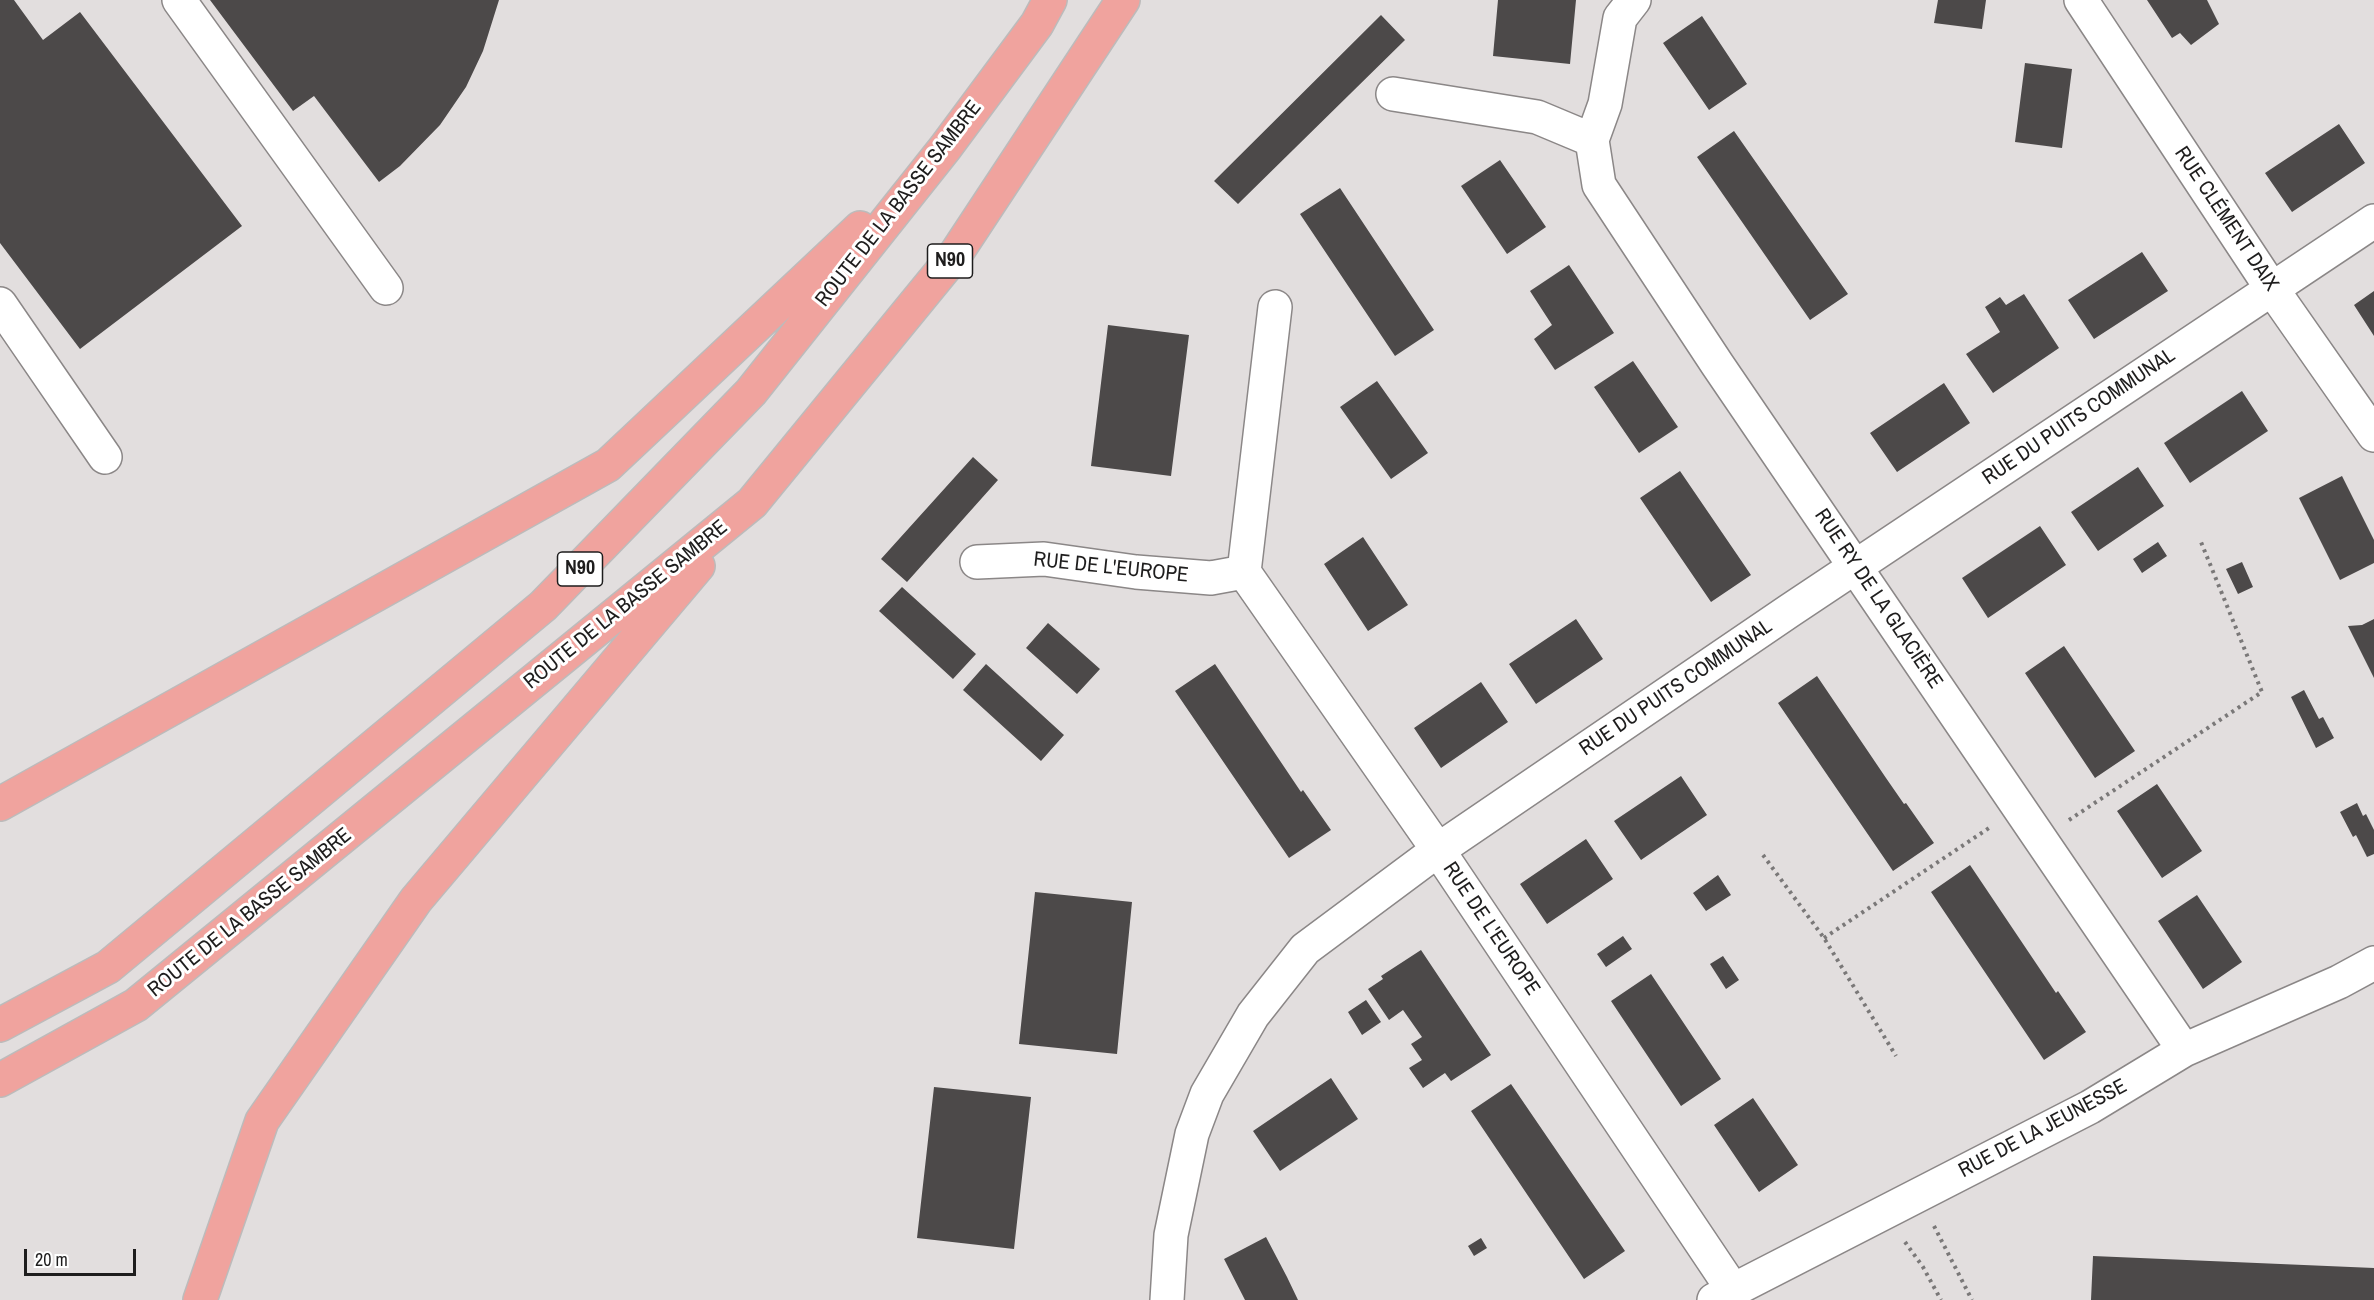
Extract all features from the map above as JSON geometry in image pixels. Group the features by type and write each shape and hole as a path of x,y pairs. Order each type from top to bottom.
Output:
{"highway":[{"name":"ROUTE DE LA BASSE SAMBRE","path":"0,1025 108,968 543,606 751,392 945,148 1037,24 1050,0"},
{"name":"ROUTE DE LA BASSE SAMBRE","path":"0,1080 136,1005 752,503 955,255 1123,0"},
{"path":"0,804 608,465 945,148"},
{"path":"200,1300 262,1121 416,900 752,503"}],"street":[{"path":"178,0 386,288"},
{"name":"RUE RY DE LA GLACIÈRE","path":"1634,0 1620,18 1605,104 1592,140 1599,184 1717,364 2184,1050"},
{"name":"RUE CLÉMENT DAIX","path":"2081,0 2272,289 2374,435"},
{"path":"1392,94 1537,117 1592,140"},
{"name":"RUE DU PUITS COMMUNAL","path":"1167,1300 1171,1235 1192,1134 1207,1094 1253,1015 1305,949 1438,850 1856,566 2374,221"},
{"path":"0,304 105,457"},
{"path":"1244,572 1275,307"},
{"name":"RUE DE L'EUROPE","path":"977,562 1044,559 1136,572 1211,578 1244,572 1438,850 1723,1295"},
{"name":"RUE DE LA JEUNESSE","path":"1723,1295 2090,1107 2184,1050 2338,982 2374,963"}],"path":[{"path":"2041,839 2262,692 2201,542"},
{"path":"1824,938 2020,808"},
{"path":"1763,855 1824,938 1896,1056"},
{"path":"1918,1195 1972,1300"},
{"path":"1884,1213 1923,1267 1941,1300"}],"building":[{"path":"0,0 14,0 43,40 80,12 242,226 80,349 0,243"},
{"path":"210,0 499,0 483,51 466,87 440,125 400,166 379,182 314,96 293,111"},
{"path":"1498,0 1576,0 1570,64 1493,56"},
{"path":"1938,0 1986,0 1982,29 1934,23"},
{"path":"2147,0 2207,0 2219,24 2191,45 2180,33 2172,38"},
{"path":"1381,15 1405,40 1238,204 1214,181"},
{"path":"1702,16 1747,84 1709,110 1663,43"},
{"path":"2025,63 2072,69 2062,148 2015,142"},
{"path":"2339,124 2365,163 2292,212 2265,173"},
{"path":"1734,131 1848,294 1810,320 1697,157"},
{"path":"1500,160 1546,227 1507,254 1461,186"},
{"path":"1340,188 1434,330 1395,356 1300,214"},
{"path":"2142,252 2168,291 2094,339 2068,300"},
{"path":"1569,265 1614,333 1555,370 1534,339 1552,325 1530,291"},
{"path":"2374,291 2374,336 2354,305"},
{"path":"2024,294 2059,348 1993,393 1966,354 2000,332 1985,307 2000,297 2006,305"},
{"path":"1108,325 1189,335 1171,476 1091,466"},
{"path":"1633,361 1678,427 1639,453 1594,387"},
{"path":"1377,381 1428,453 1391,479 1340,407"},
{"path":"1944,383 1970,423 1897,472 1870,433"},
{"path":"2242,391 2268,431 2190,483 2164,443"},
{"path":"973,457 998,480 907,582 881,559"},
{"path":"2138,467 2164,506 2098,551 2071,512"},
{"path":"1680,471 1751,575 1711,602 1640,498"},
{"path":"2342,476 2374,540 2374,563 2340,580 2299,498"},
{"path":"2040,526 2066,565 1988,618 1962,578"},
{"path":"1363,537 1408,605 1368,631 1324,564"},
{"path":"2158,542 2167,556 2142,573 2133,559"},
{"path":"2242,562 2253,587 2238,594 2226,569"},
{"path":"902,587 976,654 953,679 879,611"},
{"path":"1576,619 1603,659 1536,704 1509,664"},
{"path":"2374,619 2374,678 2348,626 2362,625"},
{"path":"1048,623 1100,669 1077,694 1026,648"},
{"path":"2064,646 2135,751 2095,778 2025,673"},
{"path":"986,664 1064,735 1041,761 963,690"},
{"path":"1215,664 1301,792 1303,790 1331,830 1289,858 1175,691"},
{"path":"1817,676 1904,804 1906,803 1934,843 1893,871 1778,703"},
{"path":"1481,682 1508,722 1441,768 1414,728"},
{"path":"2304,690 2319,719 2323,717 2334,738 2316,748 2291,697"},
{"path":"1681,776 1707,815 1641,860 1614,821"},
{"path":"2157,784 2202,851 2162,878 2117,811"},
{"path":"2357,803 2363,816 2366,814 2374,830 2374,854 2367,857 2356,835 2353,837 2340,812"},
{"path":"1586,839 1613,879 1547,924 1520,884"},
{"path":"1970,865 2056,993 2058,991 2086,1032 2044,1060 1931,892"},
{"path":"1718,875 1731,895 1706,911 1693,893"},
{"path":"1035,892 1132,902 1117,1054 1019,1044"},
{"path":"2197,895 2242,962 2203,989 2158,921"},
{"path":"1623,936 1632,949 1606,967 1597,954"},
{"path":"1421,950 1491,1055 1451,1081 1445,1073 1423,1088 1409,1068 1422,1060 1411,1044 1422,1037 1403,1010 1389,1020 1368,989 1383,979 1381,976"},
{"path":"1723,956 1739,980 1726,989 1710,964"},
{"path":"1651,974 1721,1079 1681,1106 1611,1001"},
{"path":"1366,1000 1381,1022 1362,1035 1348,1012"},
{"path":"1331,1078 1358,1119 1280,1171 1253,1131"},
{"path":"1511,1084 1625,1251 1584,1279 1471,1111"},
{"path":"934,1087 1031,1097 1014,1249 917,1238"},
{"path":"1753,1098 1798,1165 1759,1192 1714,1125"},
{"path":"1266,1237 1298,1300 1245,1300 1224,1259"},
{"path":"1481,1238 1487,1248 1474,1256 1468,1246"},
{"path":"2093,1256 2374,1268 2374,1300 2091,1300"}]}
